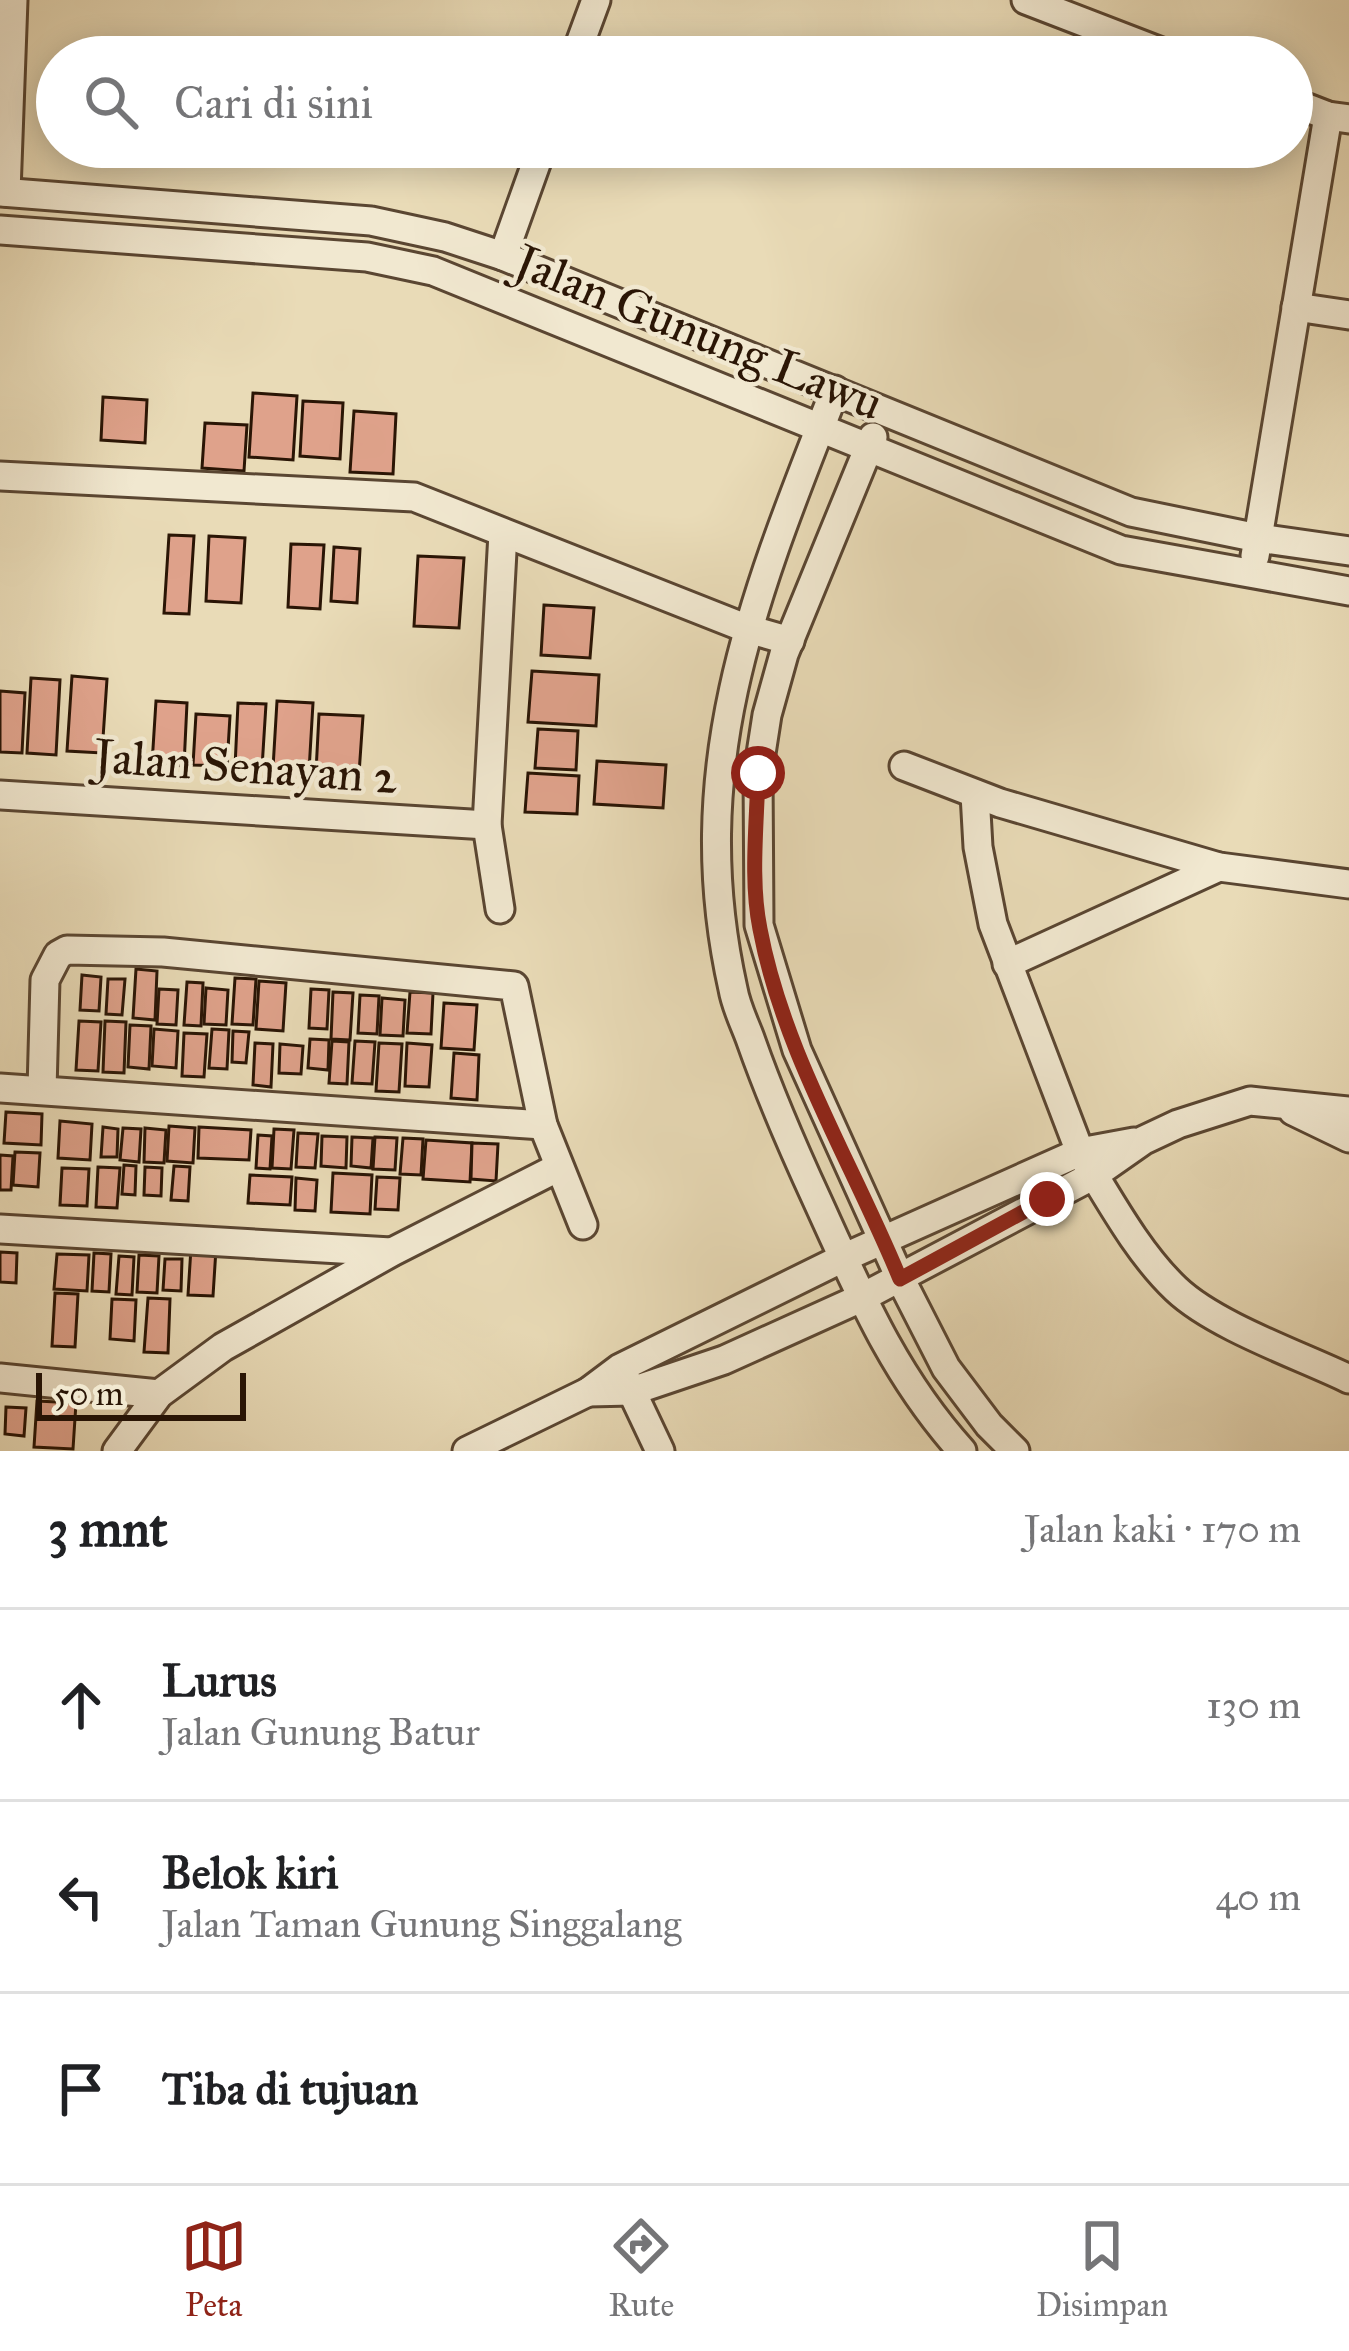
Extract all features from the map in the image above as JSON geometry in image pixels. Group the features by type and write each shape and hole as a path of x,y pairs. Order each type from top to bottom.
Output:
{"street":[{"path":"3,192 13,0"},
{"path":"583,36 596,0"},
{"path":"1026,0 1119,36"},
{"path":"1251,576 1296,307 1339,118"},
{"path":"503,256 534,168"},
{"name":"Jalan Gunung Lawu","path":"3,192 370,221 445,237 503,256 1132,512 1349,551"},
{"name":"Jalan Gunung Lawu","path":"0,230 367,257 433,272 1121,550 1349,591"},
{"path":"1296,307 1349,315"},
{"path":"835,390 762,580 720,748 714,817 733,994 771,1098 894,1363 924,1408 962,1451"},
{"path":"884,411 790,640 767,715 758,773 759,925 797,1050 900,1279 946,1368 1015,1451"},
{"path":"0,476 414,497 748,628 790,640"},
{"path":"500,909 487,826 502,532"},
{"path":"904,766 975,794 1219,867 1349,884"},
{"path":"975,794 985,894 1007,964 1087,1163 1177,1290 1203,1310 1349,1379"},
{"name":"Jalan Senayan 2","path":"0,796 487,826"},
{"path":"718,859 757,859"},
{"path":"1007,964 1219,867"},
{"path":"42,1090 45,980 58,955 67,950 163,952 514,986 543,1125 583,1225"},
{"path":"0,1088 543,1125"},
{"path":"626,1380 843,1258 1228,1106 1250,1101 1349,1111"},
{"path":"1274,1102 1349,1138"},
{"path":"467,1451 588,1392 724,1360 862,1298 1087,1163"},
{"path":"117,1451 159,1394 223,1347 392,1252 557,1168"},
{"path":"0,1229 392,1252"},
{"path":"0,1378 159,1394"},
{"path":"626,1380 660,1451"}],"building":[{"path":"253,393 297,396 293,460 249,457"},
{"path":"103,397 147,400 145,443 101,440"},
{"path":"303,401 343,403 340,459 300,456"},
{"path":"354,411 396,414 393,474 350,472"},
{"path":"205,423 247,425 244,471 202,468"},
{"path":"169,535 194,536 189,614 164,613"},
{"path":"209,536 245,538 241,603 206,601"},
{"path":"291,544 324,545 320,609 288,607"},
{"path":"334,547 360,549 357,603 331,601"},
{"path":"418,556 464,558 459,628 414,626"},
{"path":"544,605 594,608 590,658 541,655"},
{"path":"532,671 599,675 596,726 528,722"},
{"path":"72,676 107,679 102,753 67,751"},
{"path":"31,678 60,680 56,755 27,753"},
{"path":"0,691 25,693 22,753 0,752"},
{"path":"156,701 187,703 184,766 152,764"},
{"path":"277,701 313,703 309,771 273,768"},
{"path":"238,703 266,704 262,768 235,767"},
{"path":"196,714 230,716 227,766 193,765"},
{"path":"319,714 363,716 359,774 316,772"},
{"path":"538,729 578,731 576,770 535,768"},
{"path":"597,761 666,765 663,808 594,804"},
{"path":"528,773 579,776 577,814 525,812"},
{"path":"136,969 157,971 155,1020 133,1018"},
{"path":"82,975 101,977 99,1011 80,1010"},
{"path":"235,978 256,979 253,1025 232,1024"},
{"path":"108,979 125,979 122,1015 106,1014"},
{"path":"259,981 286,983 283,1031 256,1029"},
{"path":"187,982 203,983 201,1026 184,1025"},
{"path":"206,988 228,990 226,1025 204,1024"},
{"path":"159,989 178,990 176,1025 157,1024"},
{"path":"311,989 329,990 327,1029 309,1028"},
{"path":"333,992 353,993 350,1040 331,1039"},
{"path":"410,992 433,993 431,1034 407,1033"},
{"path":"360,995 379,996 377,1034 358,1033"},
{"path":"382,998 405,1000 403,1036 380,1035"},
{"path":"444,1003 477,1005 474,1050 441,1048"},
{"path":"79,1021 101,1022 98,1071 76,1070"},
{"path":"105,1021 126,1022 124,1073 103,1072"},
{"path":"130,1025 151,1026 149,1069 128,1067"},
{"path":"154,1029 178,1031 176,1068 152,1066"},
{"path":"212,1029 229,1030 227,1069 209,1068"},
{"path":"233,1031 249,1032 246,1063 232,1062"},
{"path":"184,1033 207,1034 204,1077 182,1076"},
{"path":"310,1039 329,1040 328,1070 308,1068"},
{"path":"332,1041 349,1042 347,1084 329,1083"},
{"path":"355,1041 375,1042 372,1084 352,1083"},
{"path":"255,1043 273,1044 271,1087 253,1085"},
{"path":"379,1043 402,1044 399,1092 376,1091"},
{"path":"407,1043 432,1045 429,1087 405,1086"},
{"path":"280,1044 303,1046 301,1074 279,1073"},
{"path":"454,1053 479,1055 477,1100 451,1098"},
{"path":"6,1112 42,1114 41,1145 4,1143"},
{"path":"60,1121 92,1124 90,1160 58,1158"},
{"path":"169,1126 195,1128 193,1163 167,1161"},
{"path":"103,1127 118,1129 117,1157 101,1157"},
{"path":"199,1127 251,1130 249,1160 198,1158"},
{"path":"123,1128 141,1129 139,1162 120,1160"},
{"path":"145,1128 166,1130 164,1163 144,1162"},
{"path":"274,1129 294,1130 291,1169 272,1168"},
{"path":"298,1133 318,1134 315,1168 296,1167"},
{"path":"258,1135 272,1136 270,1169 256,1168"},
{"path":"322,1136 347,1137 346,1168 321,1166"},
{"path":"352,1137 373,1138 371,1168 351,1166"},
{"path":"375,1137 397,1138 395,1170 373,1169"},
{"path":"403,1138 423,1139 421,1175 400,1174"},
{"path":"426,1140 472,1143 470,1182 423,1179"},
{"path":"472,1143 498,1144 496,1181 471,1179"},
{"path":"15,1152 40,1153 38,1187 13,1185"},
{"path":"0,1155 13,1156 11,1190 0,1190"},
{"path":"124,1165 136,1166 135,1195 122,1194"},
{"path":"174,1166 190,1167 188,1201 171,1200"},
{"path":"98,1167 120,1168 117,1208 96,1207"},
{"path":"145,1167 162,1168 161,1196 144,1195"},
{"path":"62,1168 89,1169 87,1206 60,1205"},
{"path":"333,1173 372,1175 370,1214 331,1212"},
{"path":"250,1175 292,1177 290,1205 248,1203"},
{"path":"377,1177 400,1178 398,1210 375,1209"},
{"path":"296,1178 317,1180 315,1211 295,1210"},
{"path":"191,1248 216,1249 213,1296 188,1295"},
{"path":"0,1252 17,1253 16,1283 0,1282"},
{"path":"94,1253 111,1254 109,1292 92,1291"},
{"path":"57,1254 89,1255 87,1291 54,1289"},
{"path":"139,1255 159,1256 157,1293 137,1292"},
{"path":"119,1256 134,1257 132,1295 116,1294"},
{"path":"165,1259 182,1259 181,1291 163,1290"},
{"path":"55,1293 78,1294 75,1347 52,1346"},
{"path":"148,1298 170,1299 168,1353 144,1352"},
{"path":"112,1299 136,1300 134,1341 110,1339"},
{"path":"37,1401 76,1403 73,1449 34,1447"},
{"path":"6,1407 26,1408 24,1436 5,1434"}],"route":[{"path":"758,773 759,925 772,978 797,1050 900,1279 1047,1199"}]}
